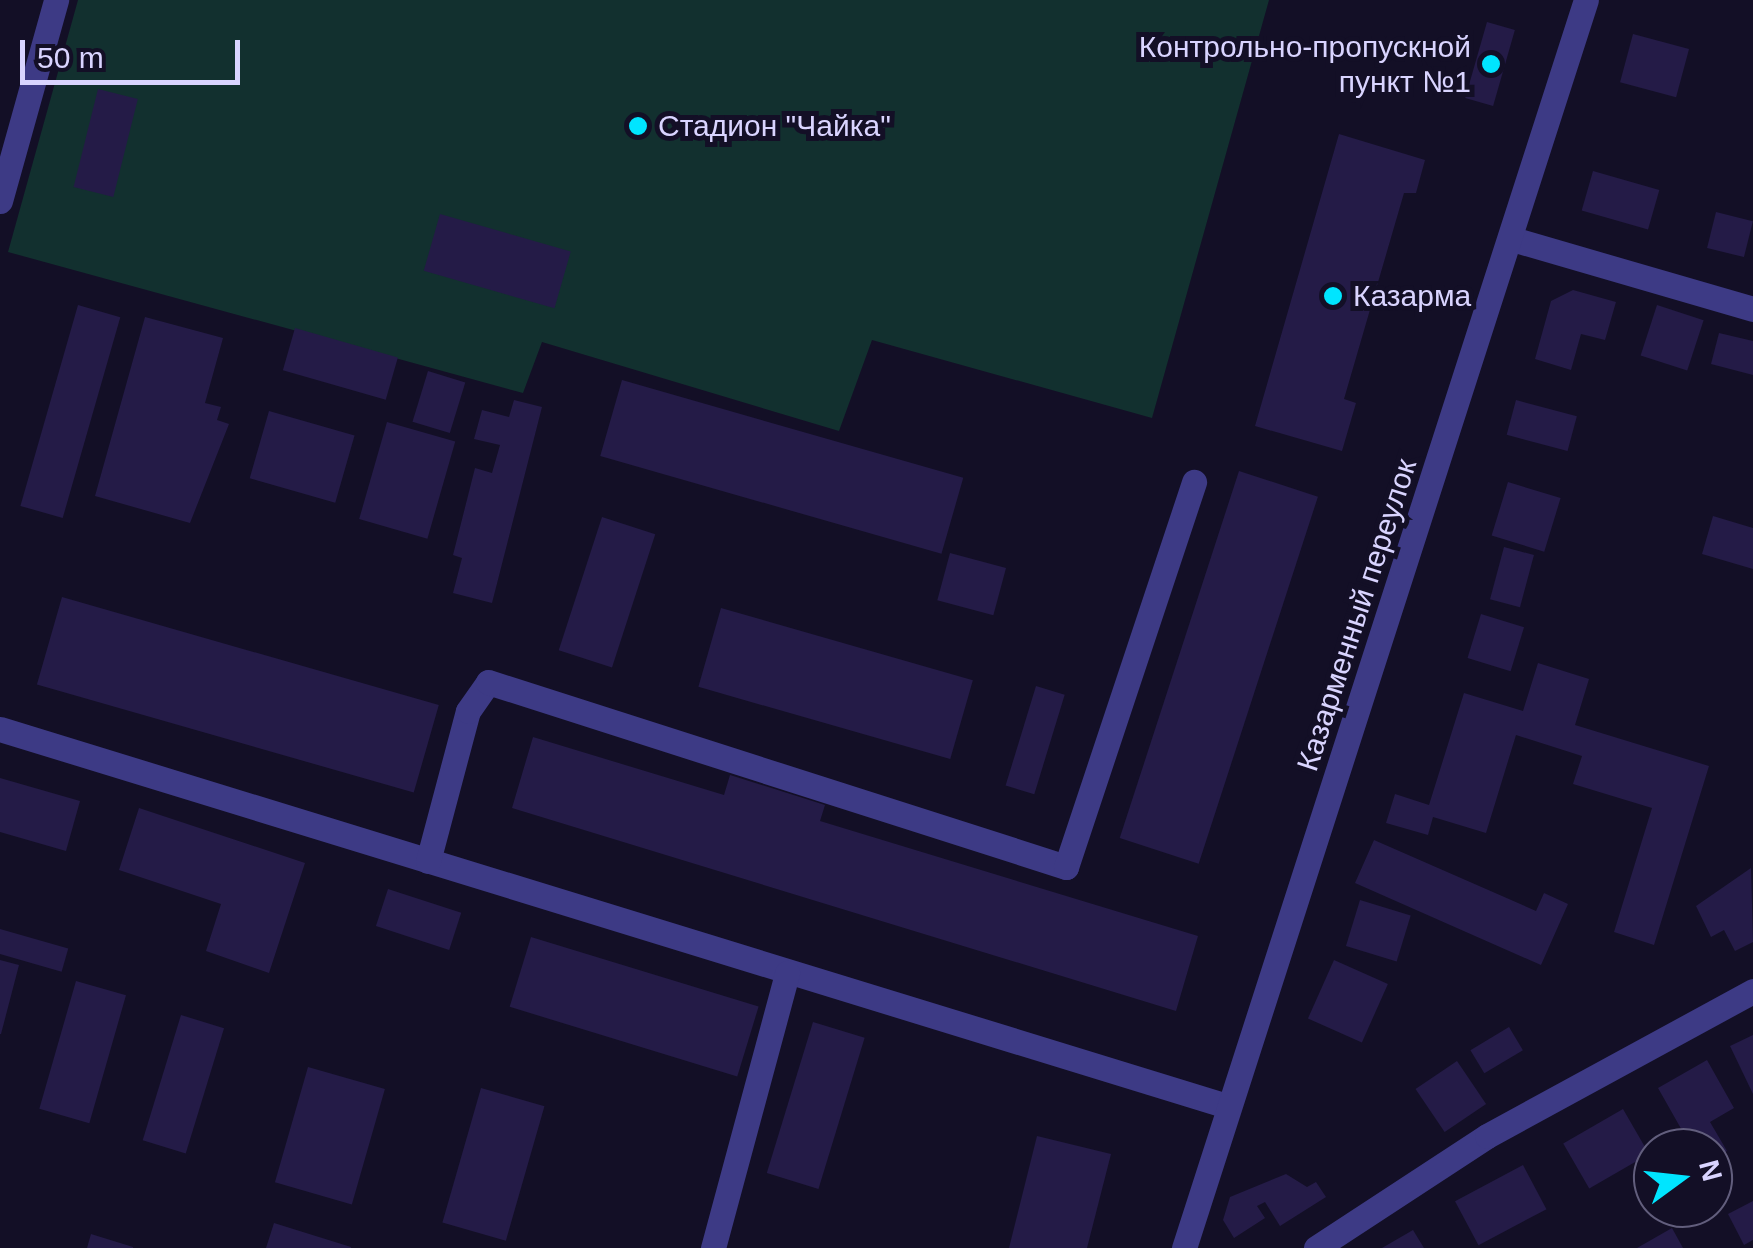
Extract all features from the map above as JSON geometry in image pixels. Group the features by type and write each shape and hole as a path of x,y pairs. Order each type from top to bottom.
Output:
{"street":[{"path":"0,201 56,0"},
{"name":"Казарменный переулок","path":"1184,1248 1512,240 1586,0"},
{"path":"1512,240 1753,309"},
{"path":"428,861 468,711 488,682 1066,867 1194,482"},
{"path":"0,728 1228,1106"},
{"path":"713,1248 787,973"},
{"path":"1316,1248 1487,1136 1753,991"}],"green space":[{"name":"Стадион \"Чайка\"","path":"78,0 1269,0 1152,418 872,340 839,431 542,342 523,393 8,252"}],"building":[{"name":"Контрольно-пропускной пункт №1","path":"1487,22 1515,30 1493,106 1465,98"},
{"path":"1633,34 1689,49 1676,97 1620,82"},
{"path":"98,89 138,99 113,197 74,187"},
{"name":"Казарма","path":"1339,134 1425,160 1416,193 1404,193 1344,399 1356,403 1342,451 1255,426"},
{"path":"1593,171 1659,190 1648,229 1582,210"},
{"path":"1716,212 1753,221 1744,257 1707,248"},
{"path":"440,214 571,251 554,308 424,271"},
{"path":"1573,290 1616,302 1605,340 1581,334 1571,370 1535,359 1551,301"},
{"path":"78,305 120,317 63,518 20,506"},
{"path":"1657,305 1704,320 1687,371 1641,355"},
{"path":"145,317 223,338 205,403 221,407 217,420 229,424 190,523 95,496"},
{"path":"295,328 398,357 386,400 283,370"},
{"path":"1719,333 1753,341 1753,375 1711,364"},
{"path":"428,371 465,382 450,433 413,422"},
{"path":"622,380 963,478 941,554 600,456"},
{"path":"514,400 542,407 492,603 453,593 462,558 453,555 475,468 492,473 500,445 474,439 482,410 509,417"},
{"path":"1516,400 1577,416 1568,451 1507,435"},
{"path":"269,411 355,436 335,503 250,478"},
{"path":"387,422 455,442 427,539 359,519"},
{"path":"1239,471 1318,497 1199,864 1120,838"},
{"path":"1508,482 1561,498 1544,552 1492,536"},
{"path":"1713,516 1753,528 1753,569 1702,554"},
{"path":"602,517 655,534 612,667 559,650"},
{"path":"1504,547 1534,555 1520,607 1490,599"},
{"path":"950,553 1006,568 993,615 937,600"},
{"path":"62,597 439,705 414,793 37,684"},
{"path":"721,608 973,680 950,759 698,687"},
{"path":"1481,614 1524,627 1511,671 1468,658"},
{"path":"1538,663 1589,679 1575,725 1709,766 1654,945 1614,932 1652,808 1573,784 1582,756 1516,735 1486,833 1433,817 1428,835 1386,823 1395,794 1429,805 1464,693 1523,711"},
{"path":"1036,686 1065,695 1034,794 1006,785"},
{"path":"533,737 724,795 730,775 825,805 820,821 1198,936 1176,1011 512,808"},
{"path":"0,778 80,801 66,851 0,832"},
{"path":"139,808 305,863 269,973 206,951 221,904 119,870"},
{"path":"1374,840 1536,911 1544,893 1568,904 1541,965 1355,883"},
{"path":"1751,868 1753,942 1735,951 1724,930 1711,937 1696,906"},
{"path":"388,889 461,913 449,950 376,926"},
{"path":"1360,900 1411,915 1397,961 1346,946"},
{"path":"0,929 68,949 62,972 0,954"},
{"path":"531,937 759,1007 737,1076 510,1007"},
{"path":"0,960 19,965 1,1034 0,1034"},
{"path":"1334,960 1388,984 1362,1042 1308,1018"},
{"path":"76,981 126,995 89,1123 39,1109"},
{"path":"181,1015 224,1028 186,1153 143,1140"},
{"path":"813,1022 865,1038 818,1189 767,1173"},
{"path":"1509,1027 1523,1050 1484,1073 1470,1050"},
{"path":"1753,1035 1753,1094 1730,1046"},
{"path":"1707,1060 1734,1108 1710,1122 1714,1128 1681,1128 1658,1088"},
{"path":"1457,1061 1486,1104 1445,1132 1416,1089"},
{"path":"308,1067 385,1089 352,1204 275,1182"},
{"path":"481,1088 544,1106 506,1241 442,1223"},
{"path":"1623,1109 1634,1128 1633,1163 1589,1189 1563,1144"},
{"path":"1037,1136 1111,1154 1087,1248 1009,1248"},
{"path":"1523,1165 1546,1209 1478,1245 1455,1201"},
{"path":"1286,1174 1307,1187 1316,1182 1326,1197 1280,1226 1265,1202 1257,1206 1265,1218 1234,1238 1223,1220 1230,1197"},
{"path":"1753,1201 1753,1240 1744,1245 1733,1224 1733,1211"},
{"path":"274,1223 351,1247 351,1248 266,1248"},
{"path":"1672,1228 1683,1248 1637,1248"},
{"path":"1413,1230 1424,1248 1382,1248"},
{"path":"91,1234 133,1247 133,1248 87,1248"}],"place":[{"name":"Контрольно-пропускной пункт №1","path":"1491,64"},
{"name":"Стадион \"Чайка\"","path":"638,126"},
{"name":"Казарма","path":"1333,296"}]}
